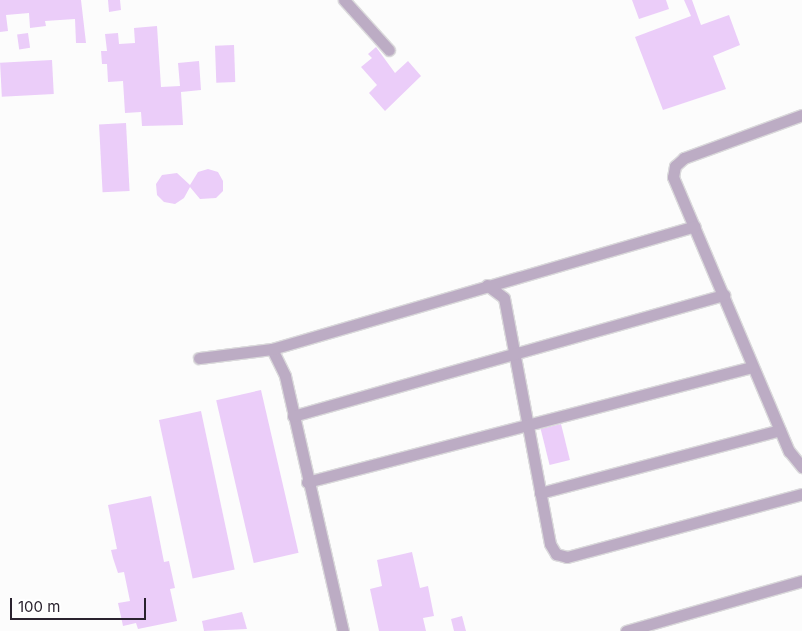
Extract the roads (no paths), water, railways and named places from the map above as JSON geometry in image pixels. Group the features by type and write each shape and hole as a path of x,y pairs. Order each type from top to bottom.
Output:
{"street":[{"path":"344,0 389,50"},
{"path":"802,115 684,158 675,166 673,176 789,451 802,467"},
{"path":"199,358 272,350 487,285 694,226"},
{"path":"487,285 504,298 550,544 556,554 567,557 802,494"},
{"path":"293,416 724,295"},
{"path":"272,350 284,376 343,631"},
{"path":"307,482 752,367"},
{"path":"540,493 780,430"},
{"path":"626,631 802,581"}]}
